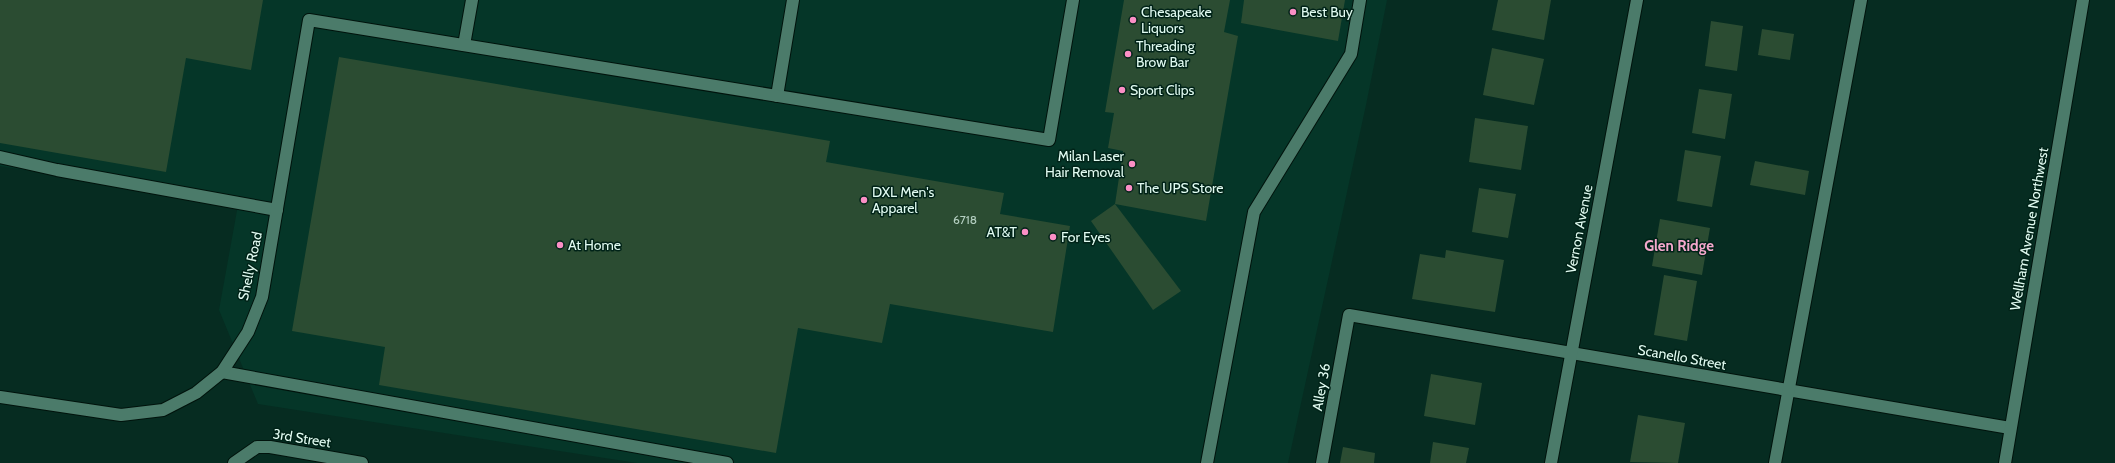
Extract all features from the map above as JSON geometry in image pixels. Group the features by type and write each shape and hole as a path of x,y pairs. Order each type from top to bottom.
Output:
{"street":[{"path":"472,0 464,45 1049,140 1073,0"},
{"path":"777,96 793,0"},
{"path":"1207,463 1254,212 1351,54 1360,0"},
{"name":"Vernon Avenue","path":"1551,463 1637,0"},
{"path":"1775,463 1861,0"},
{"name":"Wellham Avenue Northwest","path":"2005,463 2083,0"},
{"name":"Shelly Road","path":"0,396 121,415 163,410 196,393 222,372 248,332 262,296 309,20 464,45"},
{"path":"0,157 65,171 276,210"},
{"name":"Scanello Street","path":"1349,315 2010,428"},
{"name":"Alley 36","path":"1322,463 1349,315"},
{"path":"222,372 727,463"},
{"name":"3rd Street","path":"237,460 257,447 270,447 362,463"}],"shaded area":[{"path":"0,0 1387,0 1366,105 1288,463 637,463 258,404 219,310 238,205 0,166"}],"building":[{"path":"0,0 263,0 251,70 186,58 166,172 0,143"},
{"path":"1124,0 1230,0 1224,32 1238,36 1206,221 1115,204 1123,151 1108,148 1114,113 1105,112"},
{"name":"Best Buy","path":"1244,0 1345,0 1338,41 1241,23"},
{"path":"1498,0 1551,0 1544,40 1492,30"},
{"path":"1711,21 1743,26 1737,71 1705,66"},
{"path":"1762,29 1794,34 1790,60 1758,55"},
{"path":"1492,48 1544,59 1534,105 1483,95"},
{"name":"At Home","path":"339,57 830,141 826,162 1004,193 1000,214 1070,226 1053,332 890,304 882,343 798,328 776,453 379,385 385,347 292,331"},
{"path":"1699,89 1732,94 1725,139 1692,133"},
{"path":"1475,118 1528,126 1521,170 1469,162"},
{"path":"1685,150 1721,156 1712,207 1677,201"},
{"path":"1755,161 1809,171 1805,195 1750,185"},
{"path":"1479,188 1516,194 1508,238 1472,232"},
{"path":"1115,204 1181,291 1153,310 1091,221"},
{"path":"1660,219 1710,228 1702,275 1652,266"},
{"path":"1446,250 1504,260 1495,312 1412,299 1420,254 1445,258"},
{"path":"1664,275 1697,281 1687,341 1654,335"},
{"path":"1431,374 1482,383 1475,425 1424,416"},
{"path":"1638,415 1685,423 1678,463 1630,462"},
{"path":"1433,442 1469,448 1466,463 1430,463"},
{"path":"1343,447 1375,453 1374,463 1340,463"}],"place":[{"name":"Best Buy","path":"1293,12"},
{"name":"Chesapeake Liquors","path":"1133,20"},
{"name":"Threading Brow Bar","path":"1128,54"},
{"name":"Sport Clips","path":"1122,90"},
{"name":"Milan Laser Hair Removal","path":"1132,164"},
{"name":"The UPS Store","path":"1129,188"},
{"name":"DXL Men's Apparel","path":"864,200"},
{"name":"AT&T","path":"1025,232"},
{"name":"For Eyes","path":"1053,237"},
{"name":"At Home","path":"560,245"}],"district":[{"name":"Glen Ridge","path":"1679,246"}]}
